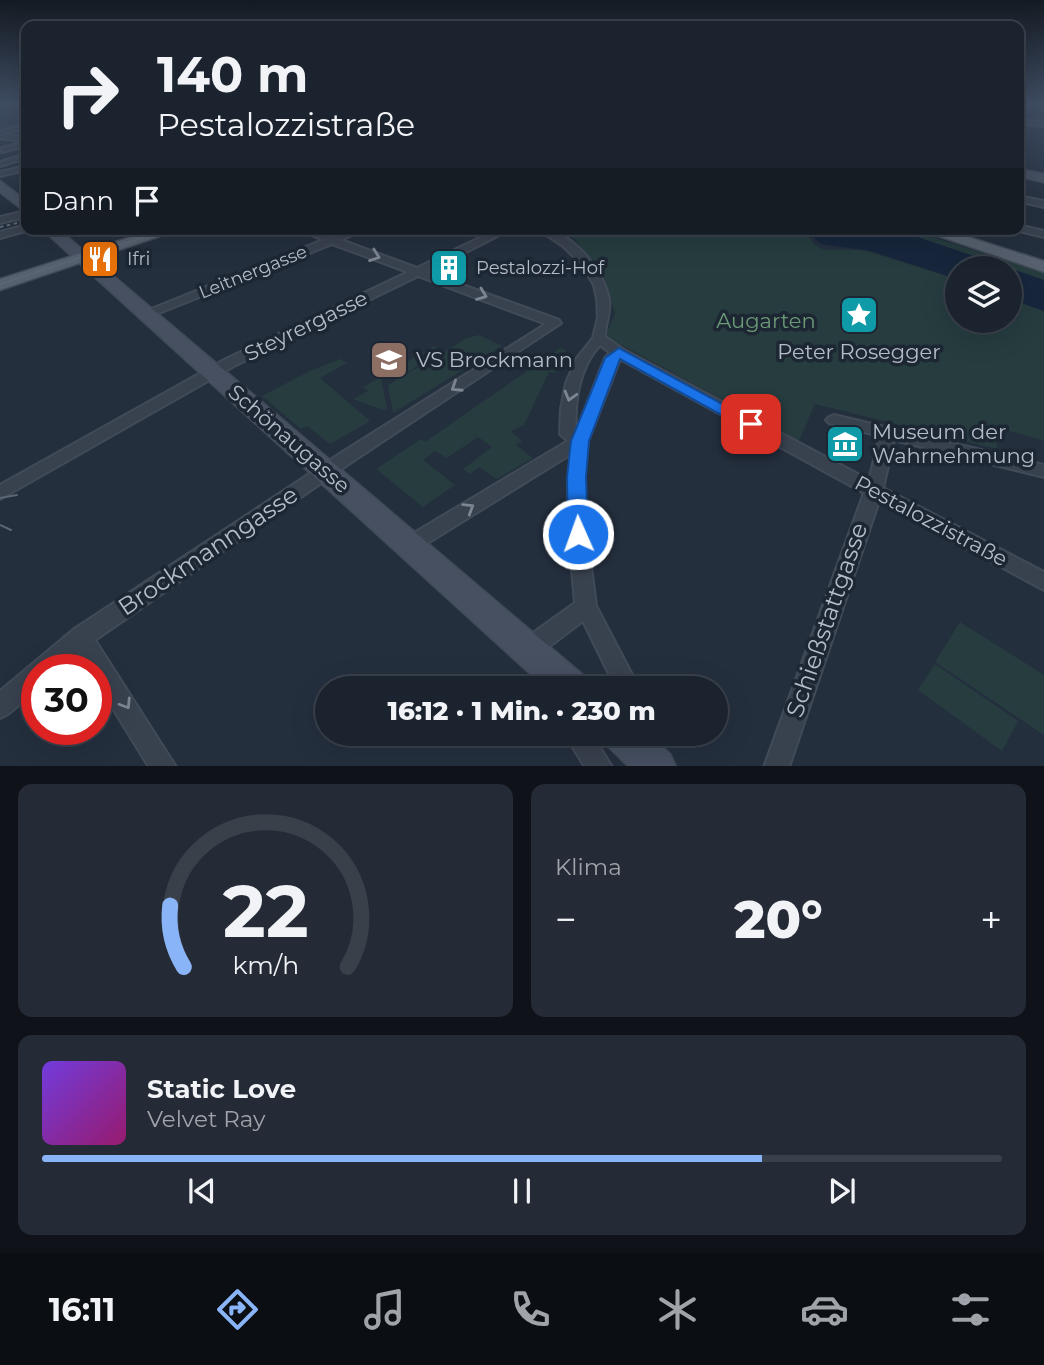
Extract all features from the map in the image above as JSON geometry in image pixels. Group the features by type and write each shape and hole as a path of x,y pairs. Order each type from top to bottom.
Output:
{"main road":[{"path":"1024,173 1044,178"},
{"path":"0,185 21,204"},
{"name":"Schönaugasse","path":"56,235 411,544 552,673"},
{"path":"0,285 142,235"},
{"path":"0,279 153,235"},
{"path":"945,235 1044,267"},
{"path":"635,746 657,766"}],"street":[{"path":"5,150 21,144"},
{"path":"0,163 21,157"},
{"path":"0,174 21,169"},
{"path":"1024,199 1044,204"},
{"path":"0,220 21,215"},
{"path":"0,235 21,229"},
{"path":"1024,229 1044,234"},
{"path":"318,235 419,271"},
{"name":"Leitnergasse","path":"145,314 345,235"},
{"name":"Steyrergasse","path":"0,493 212,372 494,235"},
{"path":"553,235 569,244 595,273 604,311 598,332 599,339 589,348 568,399 568,434 580,441"},
{"name":"Brockmanngasse","path":"60,654 81,636 327,471 555,323 419,271"},
{"name":"Pestalozzistraße","path":"599,339 619,353 1044,582"},
{"path":"619,353 612,358 580,441 576,477 578,534 586,607 622,676"},
{"path":"834,420 1044,471"},
{"name":"Schießstattgasse","path":"776,766 873,490 888,433"},
{"path":"411,544 580,441"},
{"path":"552,673 586,607"},
{"path":"81,636 164,766"},
{"path":"0,706 21,688"},
{"path":"585,746 600,766"}],"green space":[{"name":"Augarten","path":"564,235 807,235 815,245 824,250 863,250 945,275 945,333 1022,333 1022,303 1044,311 1044,441 996,427 997,449 815,404 799,441 605,336 615,314 604,277 575,239"},
{"path":"912,235 926,235 991,256 973,256"},
{"path":"1022,266 1044,273 1044,280 1022,273"},
{"path":"479,335 502,346 393,413 388,385 467,338"},
{"path":"434,346 441,352 398,378 386,374"},
{"path":"560,348 566,350 555,373 549,372 524,425 511,431 522,441 516,445 533,458 497,479 479,467 470,474 463,469 492,447 478,437 447,458 435,451 423,460 455,485 423,507 376,469 421,439 425,442"},
{"path":"340,359 347,363 320,378 370,421 330,444 307,426 301,429 262,396 310,371"},
{"path":"381,377 387,409 353,399 368,391 363,387"},
{"path":"960,622 1044,675 1044,735 935,662"},
{"path":"935,664 1018,721 1002,751 918,690"}],"water":[{"path":"811,235 912,235 974,256 945,256 945,275 871,251 821,244"},
{"path":"1022,272 1044,280 1044,311 1022,303"}],"tram line":[{"path":"0,284 150,235"},
{"path":"0,498 17,495"},
{"path":"0,525 11,530"}],"railway":[{"path":"0,227 21,222"}],"place":[{"name":"Ifri","path":"100,259"},
{"name":"Pestalozzi-Hof","path":"449,268"},
{"name":"Peter Rosegger","path":"859,315"},
{"name":"VS Brockmann","path":"389,360"},
{"name":"Museum der Wahrnehmung","path":"845,444"}],"route":[{"path":"578,534 576,477 580,441 612,358 619,353 751,424"}]}
